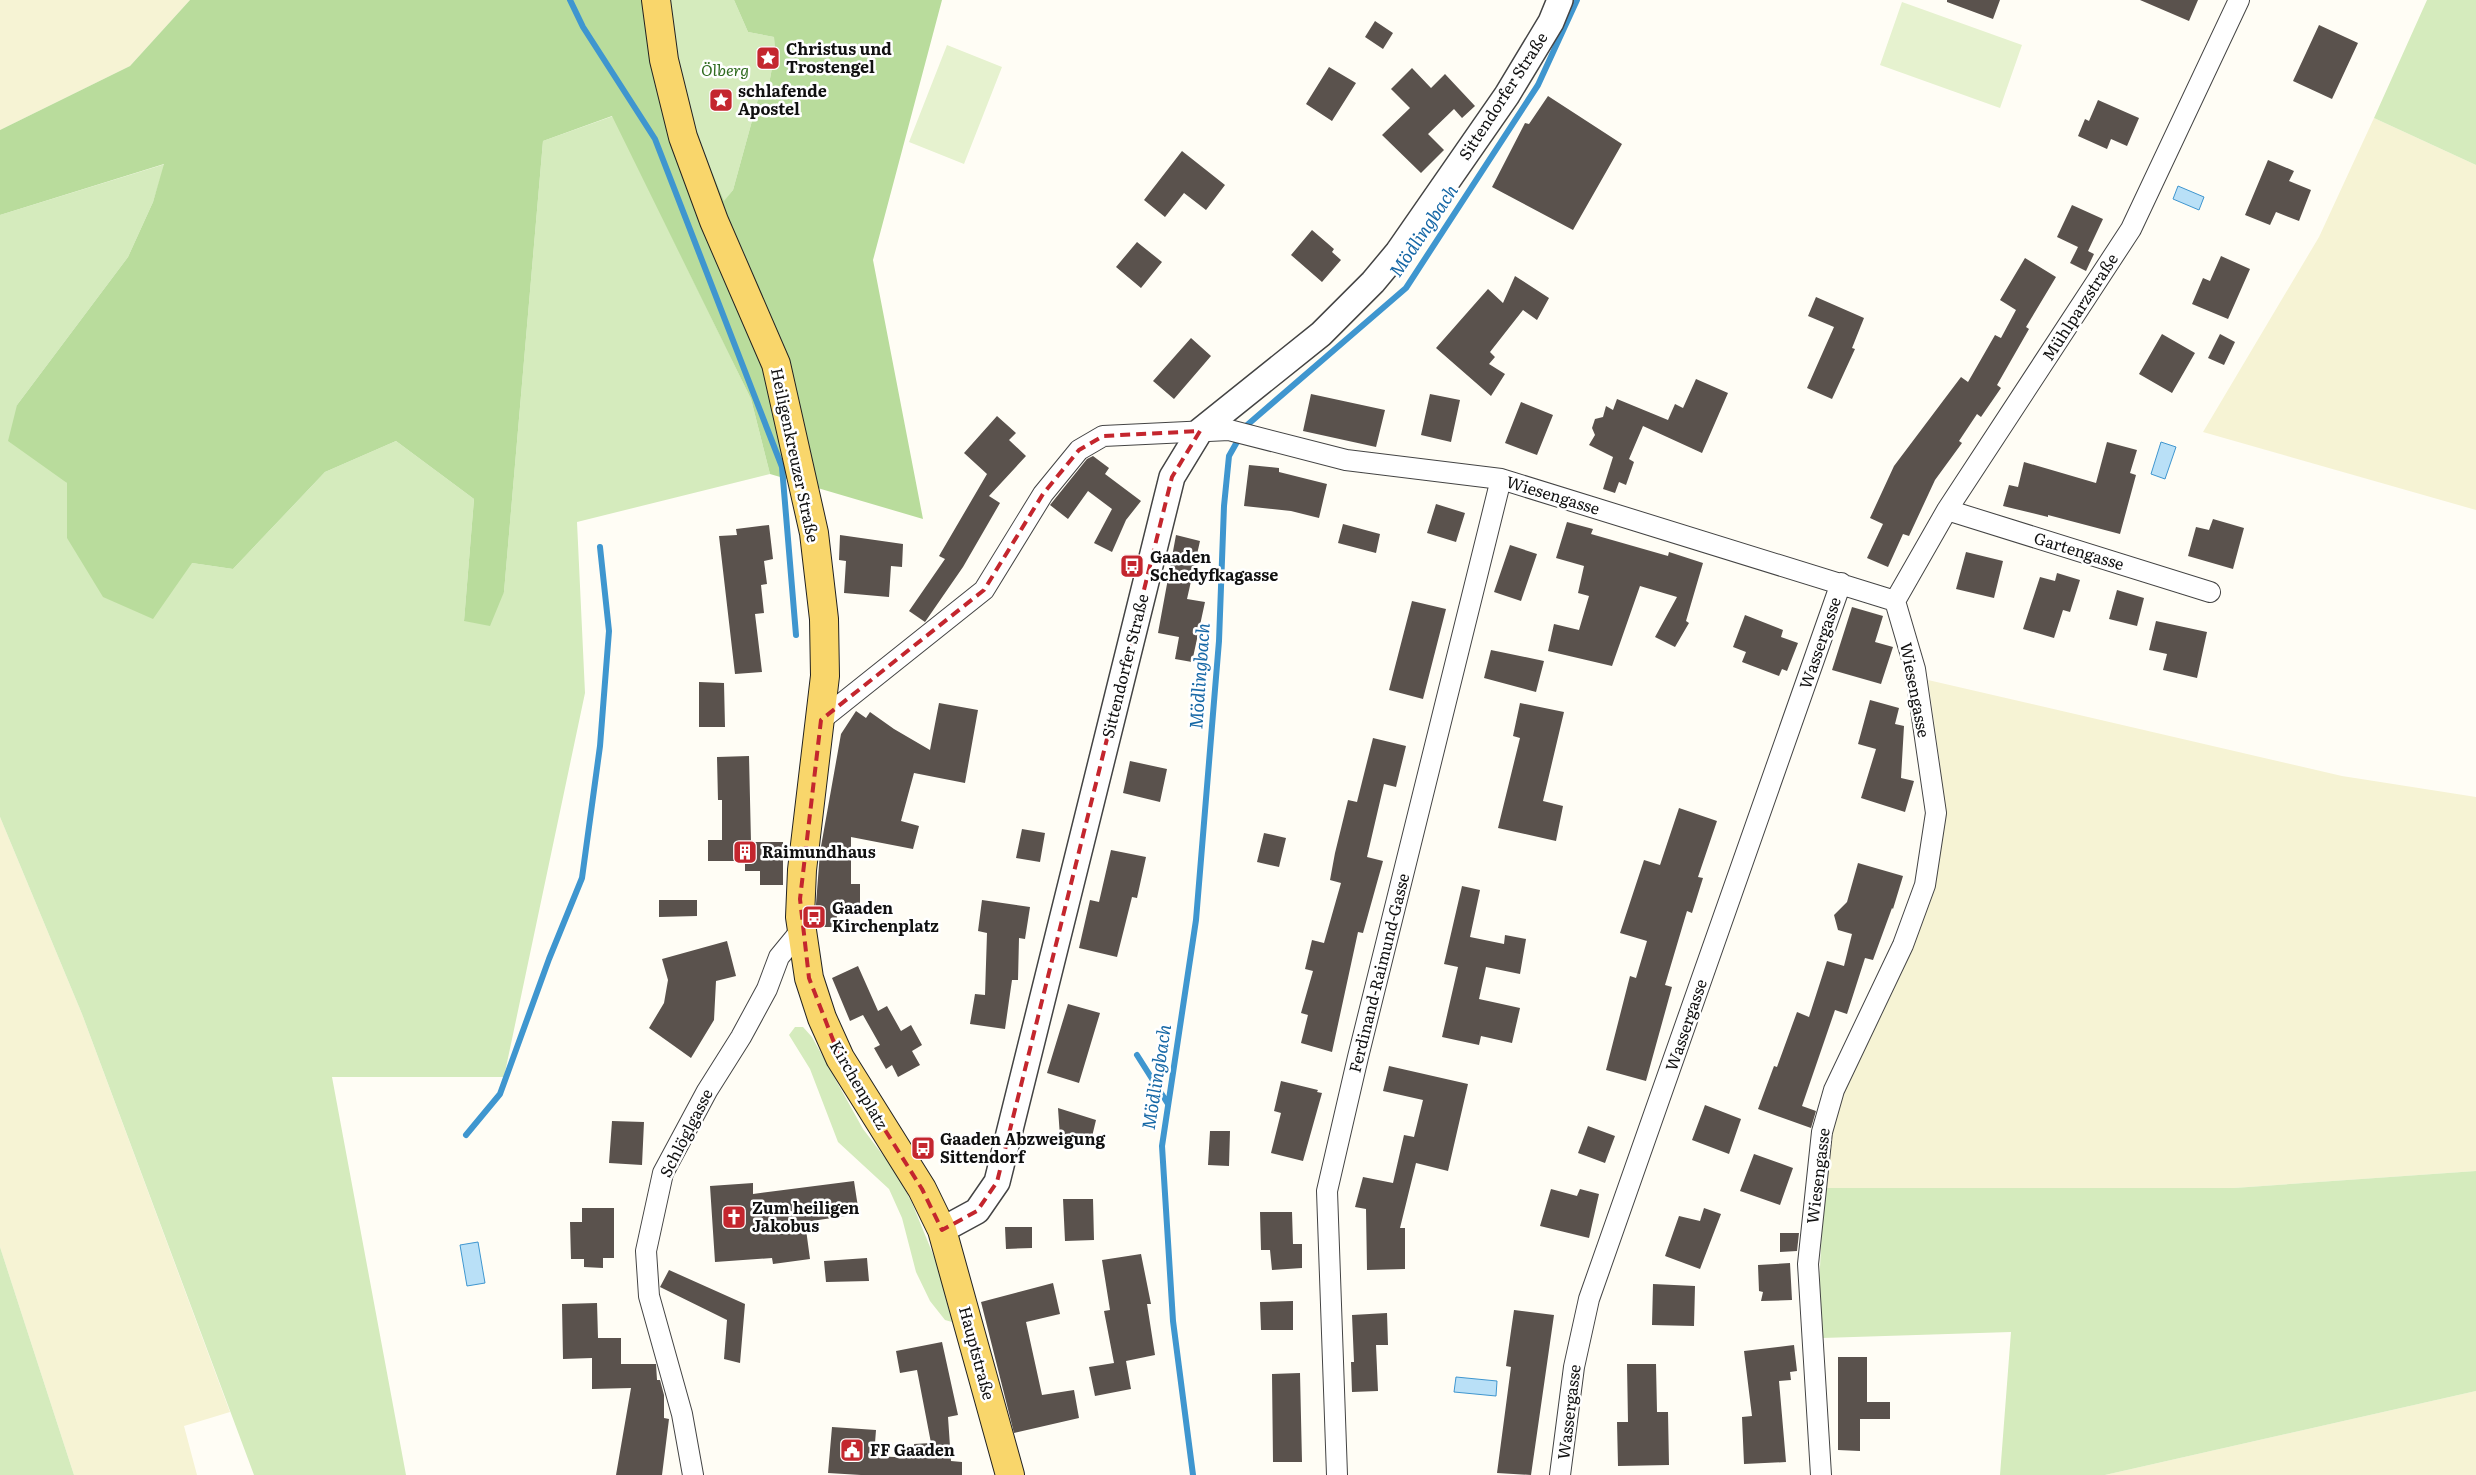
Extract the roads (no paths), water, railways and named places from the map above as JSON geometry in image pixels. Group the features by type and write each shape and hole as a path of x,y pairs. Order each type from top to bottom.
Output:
{"main road":[{"name":"Heiligenkreuzer Straße","path":"656,0 664,60 683,137 714,222 776,364 814,533 824,619 825,676 802,870 800,917 802,930"},
{"name":"Kirchenplatz","path":"802,930 809,978 822,1018 840,1058 922,1189 942,1230"},
{"name":"Hauptstraße","path":"942,1230 1010,1475"}],"street":[{"name":"Sittendorfer Straße","path":"942,1230 977,1211 997,1182 1172,476 1200,431 1321,334 1398,252 1507,95 1551,22 1560,0"},
{"name":"Mühlparzstraße","path":"1896,601 1947,510 2131,229 2240,0"},
{"name":"Wiesengasse","path":"821,720 984,590 1043,494 1079,450 1103,436 1229,430 1346,460 1502,479 1896,601 1915,669 1936,813 1925,885 1903,945 1834,1090 1822,1132 1808,1264 1822,1475"},
{"name":"Ferdinand-Raimund-Gasse","path":"1337,1475 1327,1191 1502,479"},
{"name":"Gartengasse","path":"1947,510 2210,592"},
{"name":"Wassergasse","path":"1560,1475 1574,1367 1589,1299 1841,583"},
{"name":"Schlöglgasse","path":"693,1475 682,1414 649,1296 646,1251 663,1173 707,1091 741,1037 767,989 779,957 802,930"}],"water":[{"path":"2178,186 2204,197 2199,210 2173,199"},
{"path":"2161,442 2176,447 2165,479 2151,474"},
{"path":"478,1242 485,1283 467,1286 460,1245"},
{"path":"1456,1377 1497,1381 1496,1396 1454,1392"}],"waterway":[{"path":"570,0 583,27 655,139 782,467 796,635"},
{"name":"Mödlingbach","path":"1193,1475 1173,1321 1162,1146 1196,920 1219,641 1224,506 1229,456 1246,426 1406,288 1538,85 1577,0"},
{"path":"466,1135 500,1094 549,959 582,878 600,746 609,631 600,547"},
{"path":"1137,1055 1168,1104"}],"place":[{"name":"Christus und Trostengel","path":"768,58"},
{"name":"schlafende Apostel","path":"721,100"},
{"name":"Gaaden Schedyfkagasse","path":"1132,566"},
{"name":"Raimundhaus","path":"745,852"},
{"name":"Gaaden Kirchenplatz","path":"814,917"},
{"name":"Gaaden Abzweigung Sittendorf","path":"923,1148"},
{"name":"Zum heiligen Jakobus","path":"734,1217"},
{"name":"FF Gaaden","path":"852,1450"}],"park label":[{"name":"Ölberg","path":"725,70"}]}
